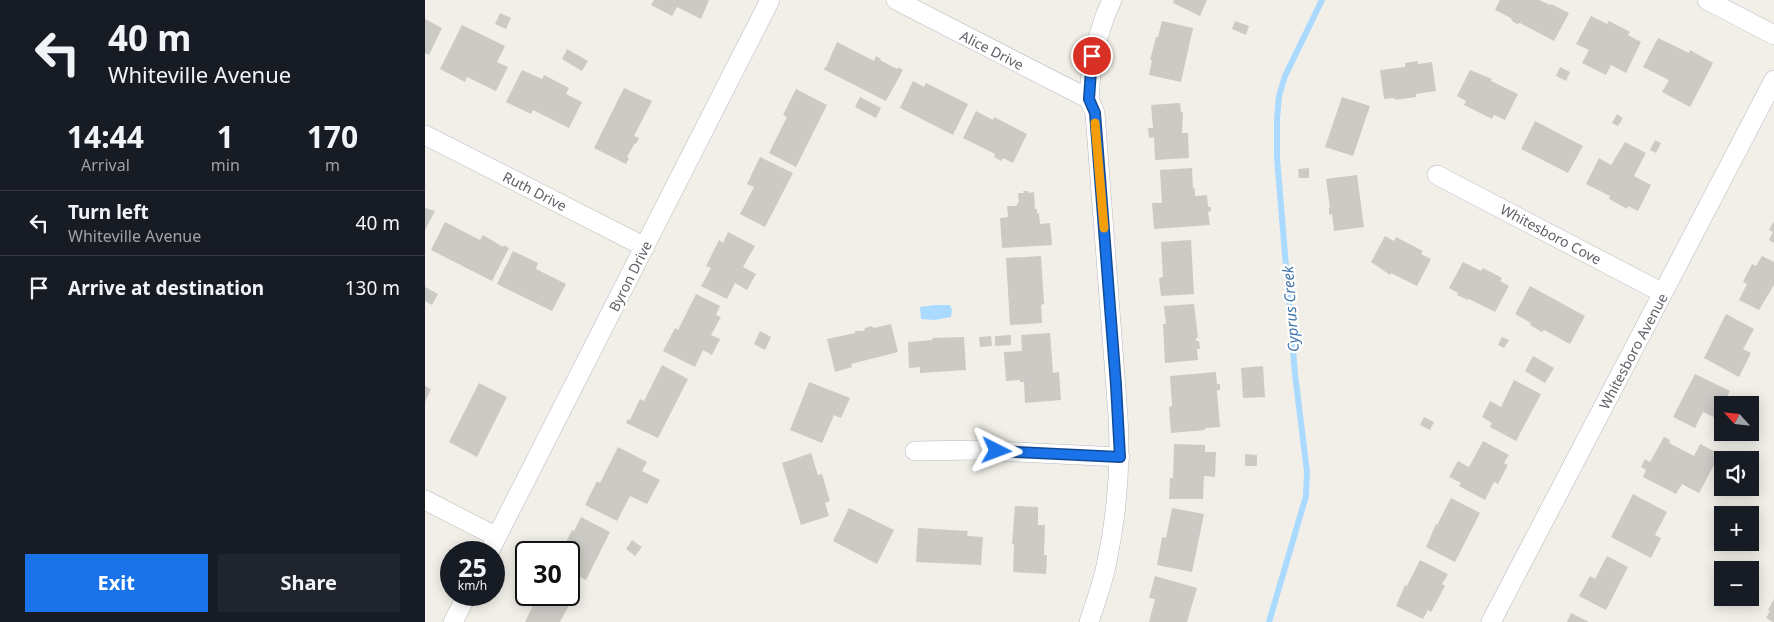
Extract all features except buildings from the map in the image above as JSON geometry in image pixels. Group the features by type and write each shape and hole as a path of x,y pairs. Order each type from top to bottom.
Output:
{"street":[{"name":"Byron Drive","path":"495,541 770,0"},
{"name":"Alice Drive","path":"896,0 1089,99"},
{"path":"1089,622 1106,568 1119,486 1118,408 1095,113 1089,99 1092,56 1112,0"},
{"path":"1707,0 1774,35"},
{"name":"Whitesboro Avenue","path":"1491,622 1774,80"},
{"name":"Ruth Drive","path":"425,135 645,247"},
{"name":"Whitesboro Cove","path":"1437,175 1663,293"},
{"path":"915,451 977,450 1120,457"},
{"path":"425,500 487,541"},
{"path":"453,622 461,606"}],"water":[{"path":"950,305 952,310 951,317 935,320 921,319 920,307"}],"waterway":[{"name":"Cyprus Creek","path":"1269,622 1306,496 1307,472 1295,374 1277,158 1277,119 1279,96 1285,76 1322,0"}],"slow traffic":[{"path":"1095,123 1104,228"}],"route":[{"path":"997,451 1120,457 1095,113 1089,99 1092,56"}]}
